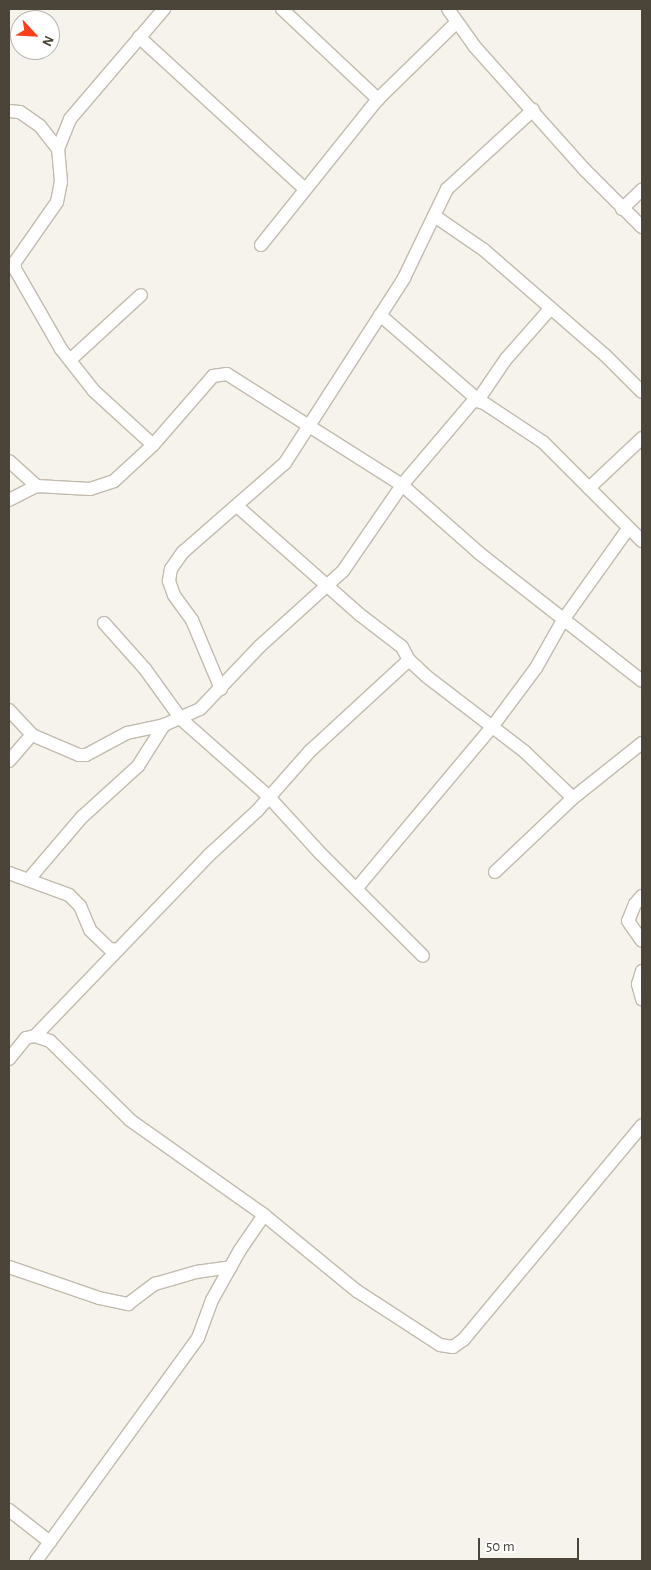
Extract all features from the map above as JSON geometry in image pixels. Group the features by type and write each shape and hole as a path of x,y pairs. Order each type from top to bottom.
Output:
{"street":[{"path":"153,445 94,391 70,360 15,269 16,262 57,202 61,182 58,149 70,119 82,101 164,9"},
{"path":"282,9 378,99"},
{"path":"448,9 533,110 622,209 642,227"},
{"path":"261,245 378,99 457,22"},
{"path":"139,37 306,189"},
{"path":"221,689 205,646 192,620 174,595 169,581 171,569 182,552 285,463 404,278 436,217 447,189 533,110"},
{"path":"9,111 20,112 40,126 58,149"},
{"path":"622,209 642,190"},
{"path":"436,217 472,240 642,392"},
{"path":"70,360 141,295"},
{"path":"9,710 32,735 66,751 86,755 126,732 164,725 200,708 221,689 260,646 343,571 402,485 470,403 478,400 506,359 550,308"},
{"path":"380,315 478,400 543,442 642,542"},
{"path":"9,500 36,486 100,487 114,481 153,445 213,376 220,373 309,426 402,485 479,553 563,620 617,658 642,681"},
{"path":"589,488 642,438"},
{"path":"9,461 36,486"},
{"path":"237,506 327,585 402,647 409,660 525,752 574,798"},
{"path":"356,889 492,726 536,668 563,620 628,529"},
{"path":"104,622 146,669 180,719 268,796 356,889 423,956"},
{"path":"35,1036 351,711 409,660"},
{"path":"29,879 82,817 138,766 164,725"},
{"path":"9,761 32,735"},
{"path":"495,872 574,798 642,743"},
{"path":"9,873 69,895 80,906 90,930 110,949 118,950"},
{"path":"642,896 635,904 628,921 642,941"},
{"path":"642,971 638,984 642,999"},
{"path":"9,1059 26,1038 35,1036 50,1041 73,1061 130,1120 264,1215 357,1291 440,1345 452,1347 464,1339 642,1125"},
{"path":"36,1561 198,1338 212,1300 264,1215"},
{"path":"9,1266 99,1298 128,1304 155,1284 196,1272 231,1267"},
{"path":"9,1510 50,1542"}]}
